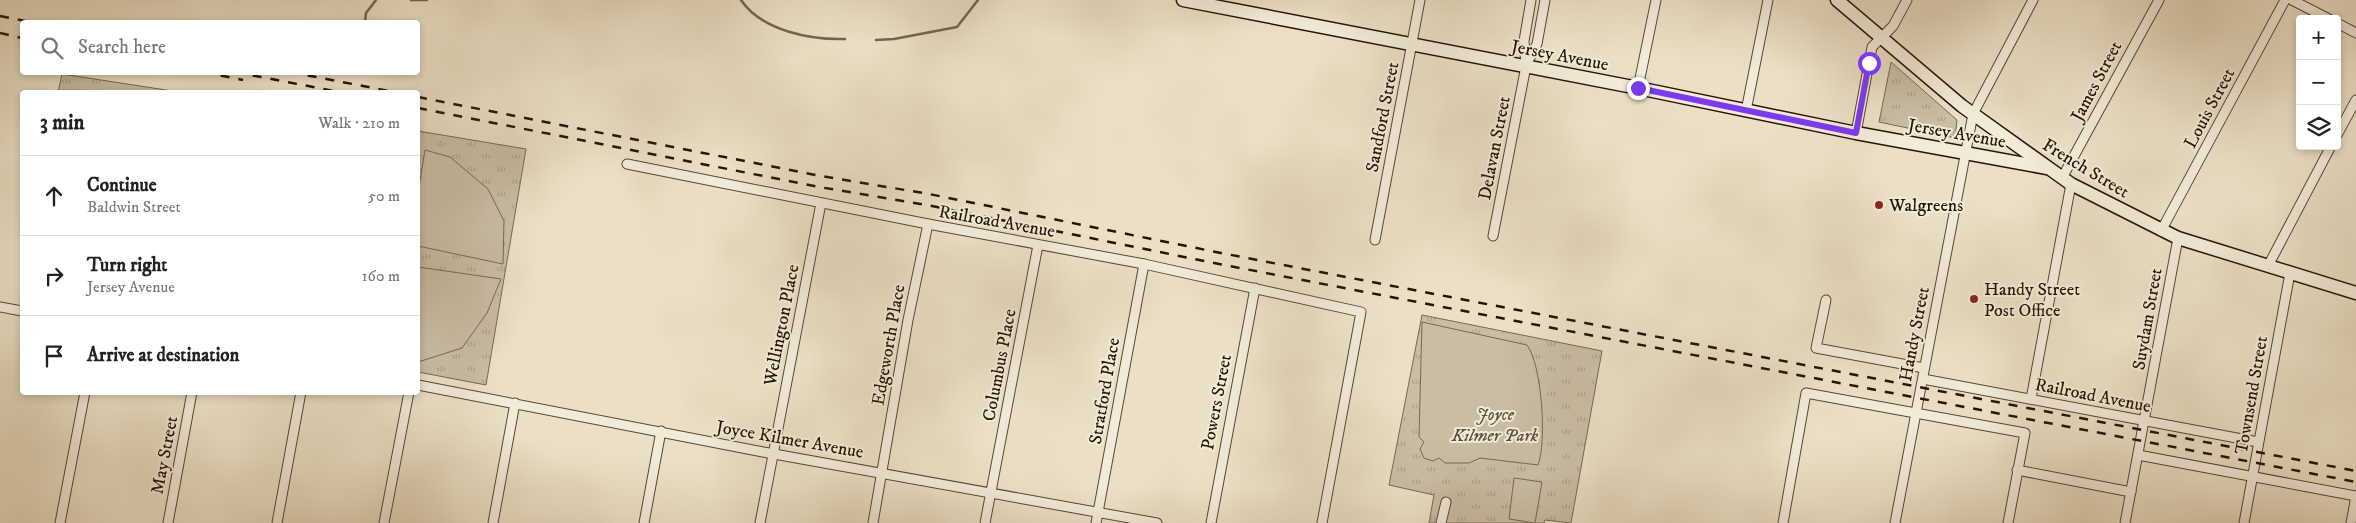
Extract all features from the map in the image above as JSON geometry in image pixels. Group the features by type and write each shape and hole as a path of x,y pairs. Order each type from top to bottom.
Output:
{"street":[{"name":"Jersey Avenue","path":"1183,0 1638,88 1856,133 2047,168"},
{"name":"Sandford Street","path":"1376,240 1420,0"},
{"name":"Delavan Street","path":"1493,236 1526,66 1524,41 1532,0"},
{"name":"Delavan Street","path":"1526,66 1537,44 1545,0"},
{"path":"1638,88 1656,0"},
{"path":"1746,111 1768,0"},
{"name":"French Street","path":"1837,0 1973,114 2067,181 2161,231 2178,238 2356,294"},
{"path":"1856,133 1872,47 1893,26 1907,0"},
{"name":"Handy Street","path":"1895,523 1973,114 2033,0"},
{"name":"James Street","path":"2031,399 2067,181 2159,0"},
{"name":"Louis Street","path":"2161,231 2285,0"},
{"path":"2292,0 2321,15"},
{"path":"2341,25 2356,33"},
{"path":"2341,128 2356,100"},
{"path":"2268,266 2330,150"},
{"name":"Railroad Avenue","path":"627,164 928,224 1144,264 1361,312 1322,523"},
{"name":"Wellington Place","path":"760,523 821,203"},
{"name":"Edgeworth Place","path":"873,523 908,320 928,224"},
{"name":"Suydam Street","path":"2125,523 2178,238"},
{"name":"Columbus Place","path":"985,523 1038,245"},
{"name":"Stratford Place","path":"1096,523 1144,264"},
{"name":"Townsend Street","path":"2244,523 2290,273"},
{"name":"Powers Street","path":"1211,523 1255,288"},
{"path":"1826,300 1816,348 1924,368"},
{"path":"0,307 20,311"},
{"name":"Railroad Avenue","path":"1922,379 2258,442"},
{"name":"Joyce Kilmer Avenue","path":"420,385 1157,523"},
{"path":"1783,523 1806,393 2025,433 2008,523"},
{"path":"60,523 84,395"},
{"name":"May Street","path":"168,523 191,395"},
{"path":"276,523 300,395"},
{"path":"384,523 408,395"},
{"path":"493,523 515,403"},
{"path":"644,523 661,431"},
{"path":"2138,455 2356,496 2351,523"},
{"path":"2018,470 2131,492"},
{"path":"1441,523 1446,502"}],"green space":[{"path":"1891,62 1957,120 1955,138 1879,122"},
{"path":"62,75 68,75 166,90 58,90"},
{"path":"420,131 526,149 486,385 420,372"},
{"path":"425,150 450,157 488,189 504,221 503,264 420,246 420,181"},
{"path":"420,267 501,279 487,313 462,348 420,361"},
{"name":"Joyce Kilmer Park","path":"1422,315 1602,351 1571,523 1545,520 1544,523 1429,523 1434,495 1389,485"},
{"path":"1422,322 1527,345 1536,369 1541,404 1542,439 1538,465 1480,458 1469,463 1445,463 1439,458 1433,461 1424,458 1420,449 1424,442 1419,437"},
{"path":"1514,478 1542,482 1535,523 1509,519"}],"waterway":[{"path":"365,20 366,13 376,0"},
{"path":"411,0 427,0"},
{"path":"741,0 750,11 761,19 788,32 817,38 845,39"},
{"path":"876,40 894,39 957,27 978,0"}],"railway":[{"path":"0,16 21,20"},
{"path":"0,33 20,38"},
{"path":"218,75 243,80"},
{"path":"251,75 329,90"},
{"path":"306,75 384,90"},
{"path":"420,97 821,176 929,194 1221,253 2356,471"},
{"path":"420,108 819,187 927,205 1219,264 2356,482"}],"place":[{"name":"Walgreens","path":"1879,205"},
{"name":"Handy Street Post Office","path":"1974,299"}],"route":[{"path":"1638,88 1856,133 1869,63"}]}
